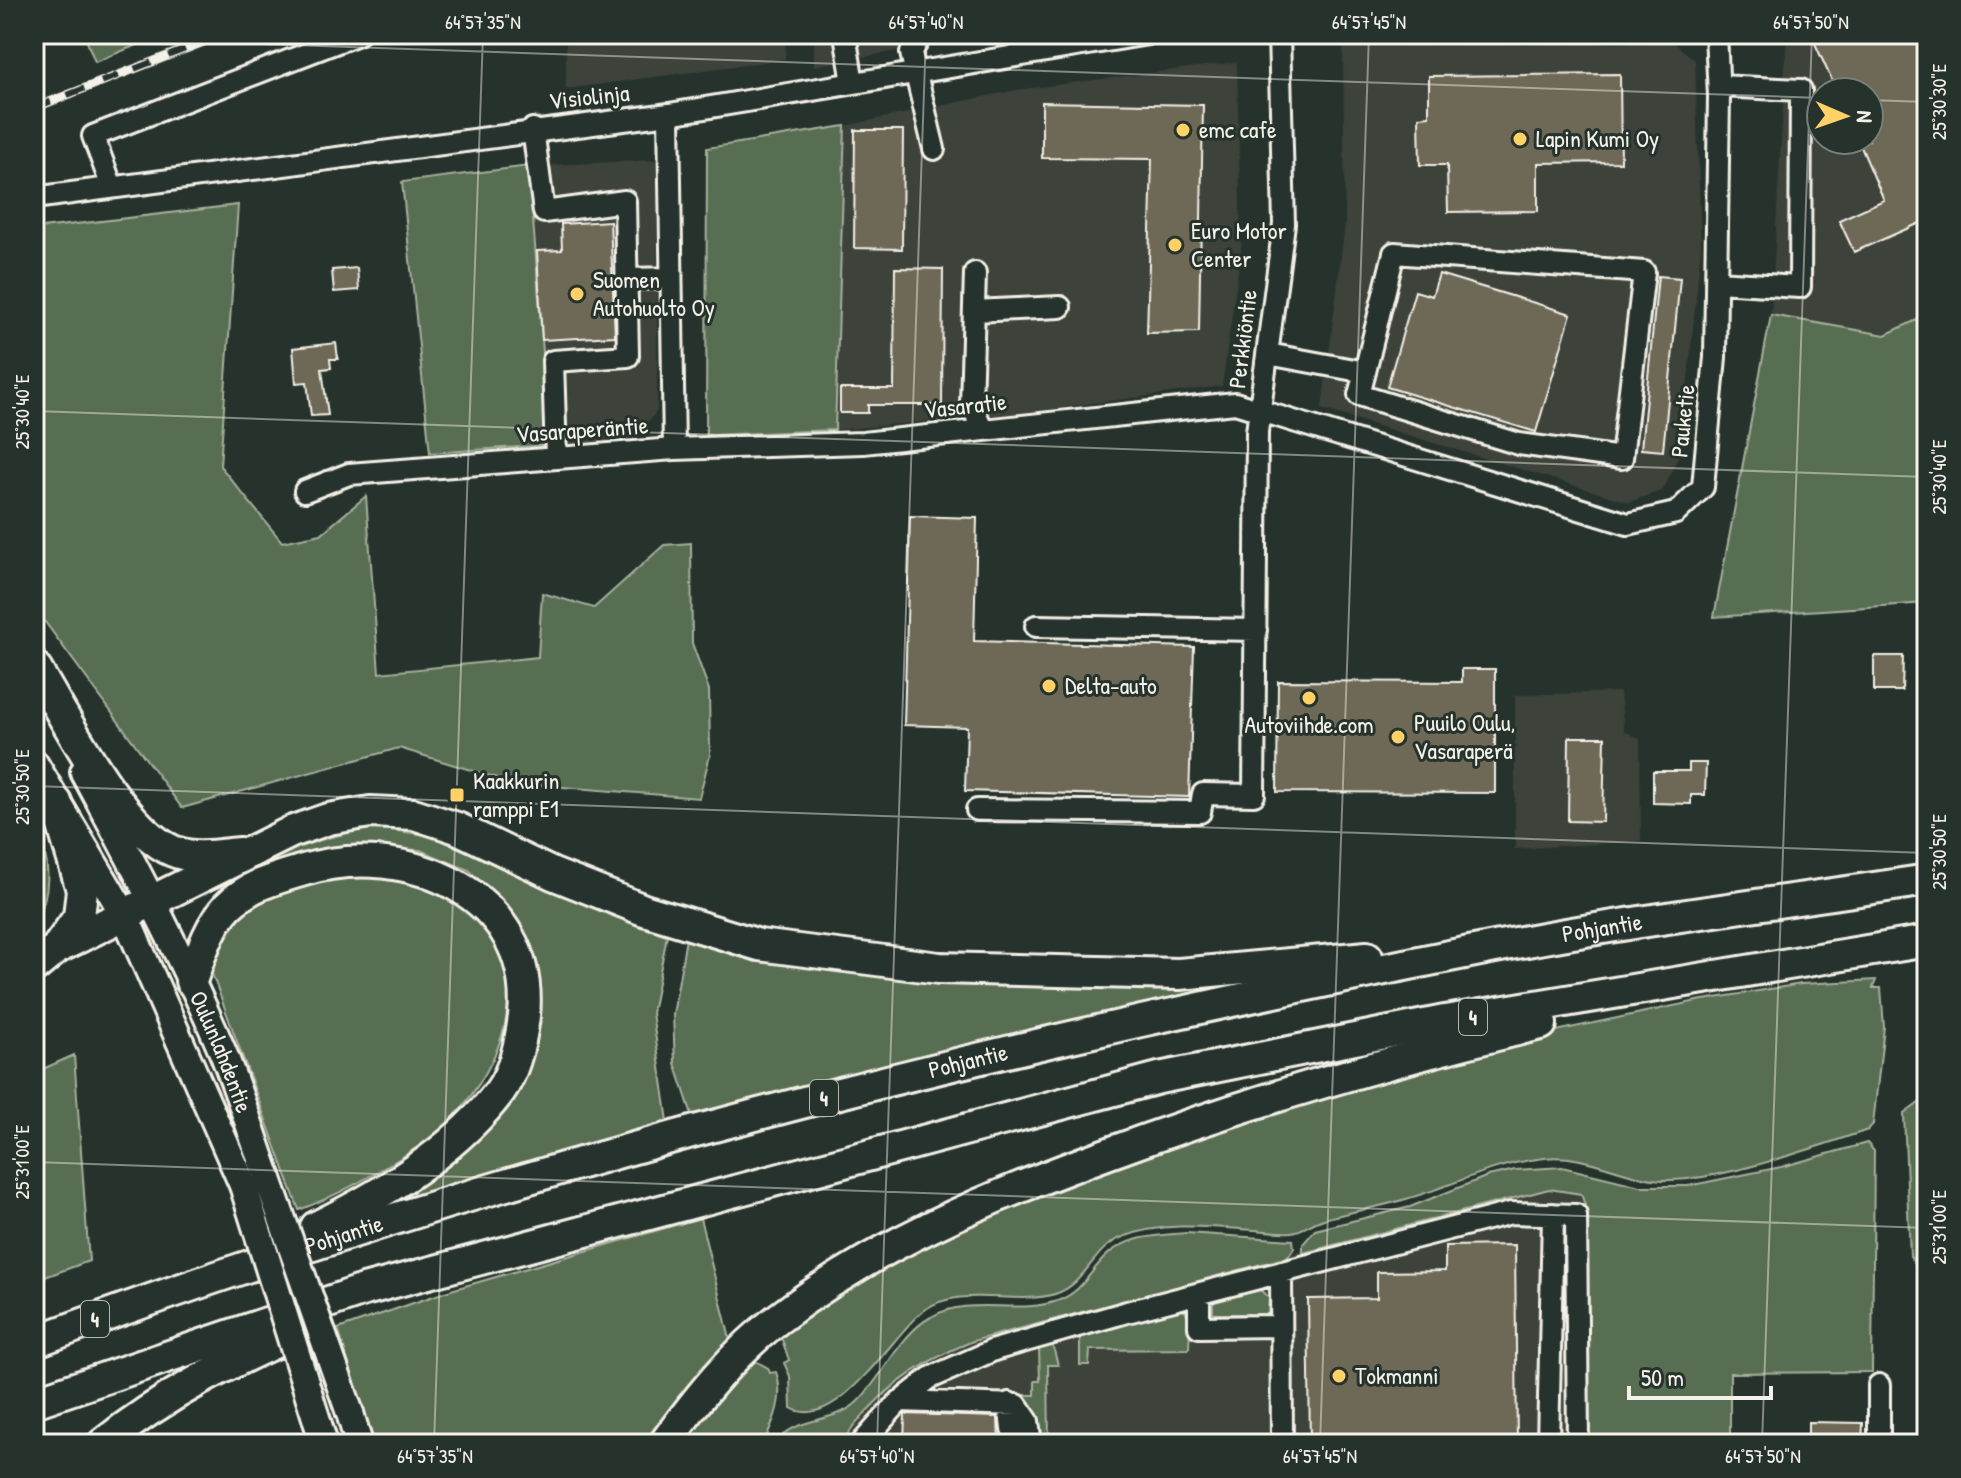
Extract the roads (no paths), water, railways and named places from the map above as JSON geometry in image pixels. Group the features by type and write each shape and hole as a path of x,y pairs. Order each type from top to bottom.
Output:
{"highway":[{"path":"34,666 122,808 147,836 174,852 196,857 250,852"},
{"path":"56,802 82,890 79,917 57,948"},
{"path":"34,967 57,948 291,832 328,819 370,812 414,814 457,828 553,874 644,910 745,941 939,968 1179,974 1505,945"},
{"path":"156,1297 354,1208 415,1168 449,1141 500,1090 513,1066 526,997 520,964 509,936 486,909 452,880 389,861 321,865 264,881 229,906 207,937 191,981"},
{"name":"Pohjantie","path":"34,1342 156,1297 407,1213 632,1147 1170,1015 1505,945 1927,880"},
{"name":"4","path":"34,1402 364,1290 1159,1078 1445,1021 1927,941"},
{"path":"664,1444 721,1373 776,1320 854,1266 969,1208 1151,1138 1437,1049 1788,964"},
{"path":"103,1444 137,1417 232,1360 443,1271"}],"main road":[{"name":"Oulunlahdentie","path":"34,679 153,900 225,1057 320,1433"},
{"name":"Oulunlahdentie","path":"34,763 125,916 255,1180 350,1413 359,1444"}],"street":[{"path":"112,187 93,136 358,34"},
{"path":"845,34 853,83"},
{"path":"922,34 911,53 934,149"},
{"name":"Visiolinja","path":"34,198 533,129 669,114 918,72 1072,40 1148,34"},
{"name":"Perkkiöntie","path":"977,810 1200,812 1203,794 1254,795 1257,432 1284,224 1279,34"},
{"name":"Pauketie","path":"1260,412 1628,524 1676,513 1703,487 1715,357 1719,86 1716,34"},
{"path":"1716,282 1800,287 1801,90 1719,86"},
{"name":"Vasaraperäntie","path":"305,491 349,474 674,449 669,114"},
{"path":"533,129 544,212 625,201 628,356 553,361 556,458"},
{"path":"1394,253 1644,272 1622,458 1519,444 1359,395 1365,372 1394,253"},
{"path":"975,273 971,404 983,430"},
{"path":"628,279 671,278"},
{"path":"974,311 1060,307"},
{"path":"1268,354 1365,372"},
{"name":"Vasaratie","path":"674,449 863,443 1235,403 1260,412"},
{"path":"1036,626 1256,630"},
{"path":"861,1444 898,1403 930,1378 994,1350 1511,1213 1576,1215 1578,1444"},
{"path":"1548,1444 1553,1214"},
{"path":"1281,1272 1282,1444"},
{"path":"1199,1294 1199,1327 1281,1326"},
{"path":"1879,1385 1879,1444"},
{"path":"898,1403 1009,1403 1022,1409 1028,1421 1031,1444"},
{"path":"1009,1403 1012,1429 1019,1444"}],"railway":[{"path":"34,108 224,34"}],"place":[{"name":"emc cafe","path":"1183,130"},
{"name":"Lapin Kumi Oy","path":"1520,139"},
{"name":"Euro Motor Center","path":"1175,245"},
{"name":"Suomen Autohuolto Oy","path":"577,294"},
{"name":"Delta-auto","path":"1049,686"},
{"name":"Autoviihde.com","path":"1309,698"},
{"name":"Puuilo Oulu, Vasaraperä","path":"1398,737"},
{"name":"Kaakkurin ramppi E1","path":"457,795"},
{"name":"Tokmanni","path":"1339,1376"}]}
